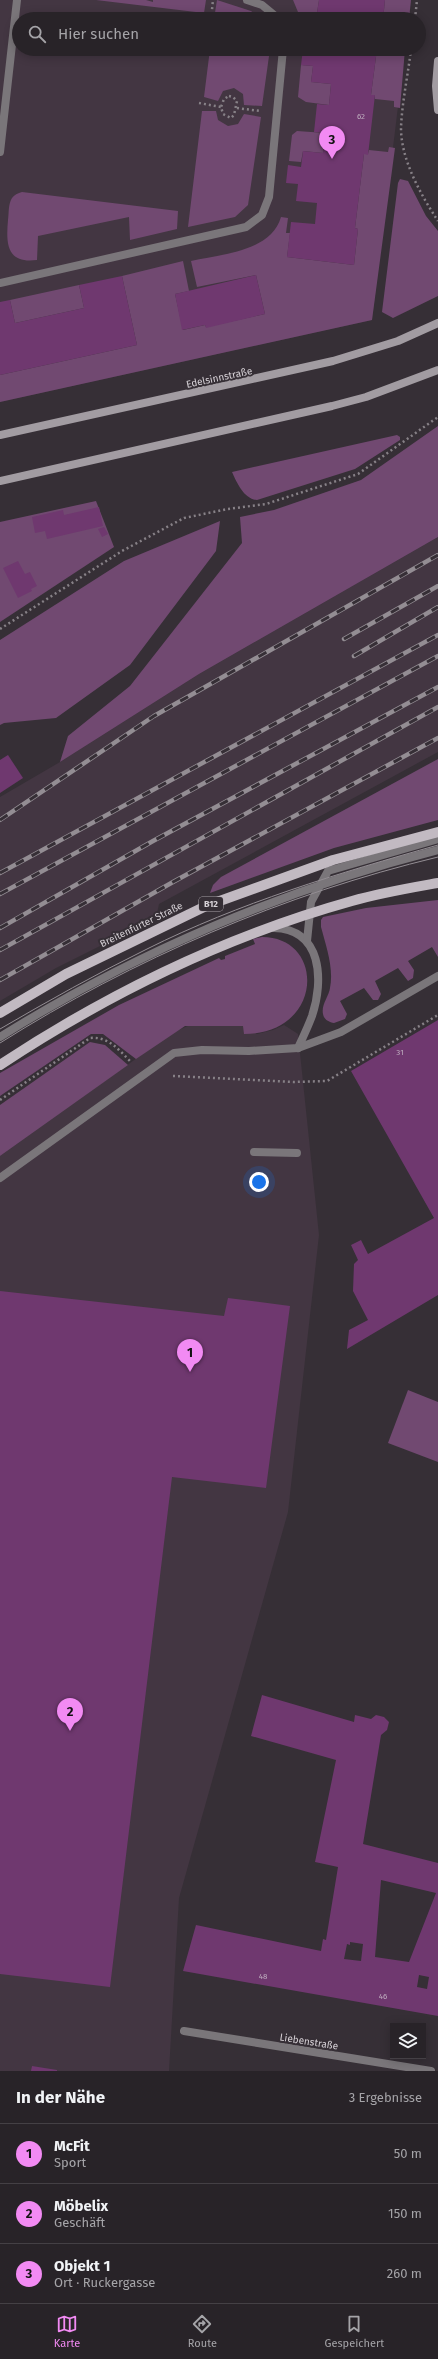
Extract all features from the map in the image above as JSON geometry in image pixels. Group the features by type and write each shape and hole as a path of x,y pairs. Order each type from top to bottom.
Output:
{"main road":[{"path":"438,61 436,86 438,110"},
{"name":"Edelsinnstraße","path":"0,435 333,361 398,341 438,324"},
{"path":"0,481 332,406 366,397 438,370"},
{"name":"Breitenfurter Straße","path":"0,1013 66,974 206,906 333,860 438,832"},
{"path":"0,1065 46,1034 114,996 207,951 267,928 353,900 438,883"}],"street":[{"path":"17,12 18,0"},
{"path":"247,0 262,5 270,12"},
{"path":"0,152 12,51"},
{"path":"0,283 246,227 262,215 269,197 282,56"},
{"path":"307,941 311,902 328,871 438,839"},
{"path":"0,1036 39,1012 125,966 241,915 319,887 438,850"},
{"path":"267,928 284,928 298,934 307,941 313,950 318,967 317,992 312,1015 298,1048"},
{"path":"0,1178 174,1053 202,1050 249,1052 298,1048 341,1032 438,976"},
{"path":"254,1152 297,1153"},
{"name":"Liebenstraße","path":"184,2031 431,2071"}],"path":[{"path":"211,12 212,0"},
{"path":"416,12 417,0"},
{"path":"410,56 401,129 409,168 423,199 438,221"},
{"path":"229,96 233,97 237,101 237,108 230,118 223,114 221,107 224,99 229,96"},
{"path":"199,103 221,107"},
{"path":"237,108 276,113"},
{"path":"0,630 122,551 184,518 228,509 266,504 358,474 438,417"},
{"path":"0,1100 90,1038 98,1037 105,1040 144,1074"}],"shaded area":[{"path":"0,0 411,0 409,12 12,12 12,56 404,56 372,320 0,402"},
{"path":"96,0 146,0 153,2 153,0 206,0 204,12"},
{"path":"217,0 252,12 215,12"},
{"path":"293,0 319,0 317,12 298,12"},
{"path":"385,0 411,0 410,12 384,12"},
{"path":"209,56 269,56 262,106 244,105 243,94 234,88 223,91 218,101 204,97"},
{"path":"376,56 404,56 400,108 394,107 394,101 375,99 375,95 371,95"},
{"path":"301,65 313,66 311,82 331,84 329,105 306,102 298,97"},
{"path":"202,111 216,111 218,120 228,126 238,124 244,114 261,117 248,205 235,217 188,227"},
{"path":"297,131 325,133 323,153 303,151 301,162 289,161 292,135"},
{"path":"389,147 395,148 372,320 0,402 0,375 137,345 122,276 183,261 189,291 175,294 183,330 205,325 206,327 265,314 256,275 197,287 191,261 244,250 267,238 275,229 281,217 288,218 286,233 290,233 287,257 354,265 358,229 355,228 364,154 368,154 369,150 388,152"},
{"path":"400,179 408,181 426,216 438,231 438,296 393,318 382,312 398,183"},
{"path":"22,192 178,211 177,229 130,240 129,217 38,236 37,260 19,259 10,250 7,237 7,228 11,200 15,195"},
{"path":"79,285 84,308 15,323 10,300"},
{"path":"438,426 438,537 199,674 60,762 68,736 130,686 242,543 240,517 274,510 361,480"},
{"path":"397,435 400,437 400,440 355,469 257,500 248,497 245,494 232,472"},
{"path":"96,501 114,547 0,622 0,522"},
{"path":"220,521 216,551 130,665 56,718 4,723 0,725 0,640 124,561"},
{"path":"438,537 438,752 159,904 156,918 56,968 0,1001 0,797 60,762 199,674"},
{"path":"438,759 438,820 334,848 210,893 213,885 221,877"},
{"path":"438,900 438,957 432,947 408,961 414,970 413,978 408,981 398,968 375,981 381,994 378,1000 373,1000 364,988 340,1001 347,1014 345,1019 334,1023 326,1019 323,1011 330,988 331,973 329,957 321,927 321,920 323,917 366,908"},
{"path":"262,937 283,941 297,952 306,968 307,986 302,1003 290,1019 270,1030 244,1034 243,1026 185,1026 136,1059 103,1034 91,1034 0,1096 0,1073 119,1005 219,958 221,960 225,959 225,956 255,944 253,939"},
{"path":"190,1025 244,1026 257,1034 273,1030 284,1025 298,1034 319,1235 288,1512 179,1898 169,2071 0,2071 0,1156 172,1033"},
{"path":"90,1042 105,1045 128,1065 0,1156 0,1105"},
{"path":"408,1390 438,1402 438,1462 388,1443"}],"building":[{"path":"319,0 385,0 384,12 317,12"},
{"path":"302,56 376,56 371,95 375,95 368,155 364,154 355,228 358,229 354,265 287,257 291,222 315,224 317,203 296,201 298,184 286,183 288,165 301,167 303,151 323,153 325,133 314,132 317,104 329,105 331,84 311,82 313,66 301,65"},
{"path":"256,275 265,314 206,328 205,325 182,330 175,294"},
{"path":"122,276 137,345 0,375 0,302 10,300 15,323 84,308 79,285"},
{"path":"99,507 103,526 47,539 45,531 35,533 32,517 63,510 64,515"},
{"path":"104,527 108,534 102,537 98,529"},
{"path":"18,561 25,574 30,572 37,586 31,589 32,591 18,598 3,568"},
{"path":"8,755 23,778 0,793 0,760"},
{"path":"438,1020 438,1295 347,1349 349,1330 368,1320 353,1291 354,1264 358,1260 351,1245 361,1240 368,1254 434,1218 351,1071"},
{"path":"0,1291 224,1316 228,1298 290,1306 266,1488 172,1477 110,1987 0,1974"},
{"path":"262,1695 354,1722 355,1715 371,1719 376,1715 384,1717 389,1722 387,1730 381,1735 363,1844 438,1863 438,2016 183,1971 196,1925 321,1951 323,1939 326,1940 338,1867 315,1862 336,1760 251,1736","holes":["381,1880 436,1893 409,1962 375,1957","350,1942 363,1944 361,1961 344,1959 347,1944 350,1945","419,1975 429,1977 427,1989 417,1987"]},
{"path":"32,2066 57,2070 57,2071 31,2071"}],"tram line":[{"path":"0,1029 128,958 217,917 290,890 438,845"},
{"path":"0,1043 51,1012 103,984 156,957 211,932 323,890 380,872 438,857"}],"railway":[{"path":"0,820 154,716 438,555"},
{"path":"344,639 438,586"},
{"path":"354,656 438,607"},
{"path":"0,873 438,635"},
{"path":"0,894 438,656"},
{"path":"0,928 153,841 438,687"},
{"path":"0,950 438,707"},
{"path":"0,980 173,882 438,738"}],"place":[{"name":"Objekt 1","path":"332,159"},
{"name":"McFit","path":"190,1372"},
{"name":"Möbelix","path":"70,1731"}]}
